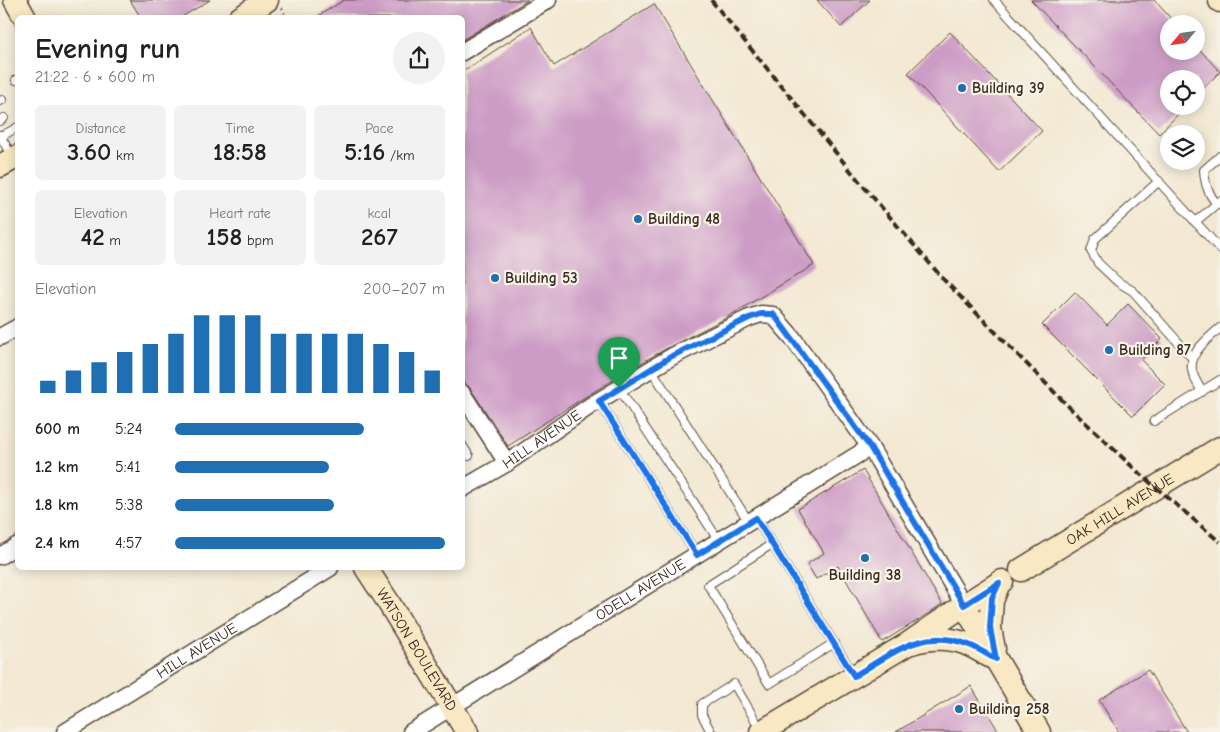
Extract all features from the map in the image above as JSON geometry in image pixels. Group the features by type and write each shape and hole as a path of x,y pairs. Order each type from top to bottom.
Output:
{"street":[{"path":"14,0 23,15"},
{"path":"244,15 267,0"},
{"path":"465,50 548,0"},
{"name":"HILL AVENUE","path":"465,487 507,463 651,368 749,318 761,314 773,314 778,320 798,345 870,447"},
{"path":"0,337 15,328"},
{"path":"465,398 507,463"},
{"path":"870,447 1039,732"},
{"name":"ODELL AVENUE","path":"411,732 870,447"},
{"name":"OAK HILL AVENUE","path":"761,732 906,645 1007,578 1220,448"},
{"path":"0,556 15,547"},
{"name":"HILL AVENUE","path":"65,732 327,570"},
{"name":"WATSON BOULEVARD","path":"367,570 467,732"},
{"path":"996,659 990,628 992,598 1007,578"},
{"path":"906,645 923,640 948,639 969,645 996,659"}],"lane":[{"path":"994,0 1220,249"},
{"path":"10,160 0,136 15,128"},
{"path":"1195,222 1218,202 1210,195 1204,181 1204,170 1220,156"},
{"path":"1159,181 1095,239 1091,251 1098,263 1118,282 1134,291 1193,359"},
{"path":"1202,392 1192,371 1193,359 1199,348 1220,328"},
{"path":"651,368 752,520 772,544 854,676"},
{"path":"1154,421 1220,380"},
{"path":"619,388 719,541"},
{"path":"599,401 697,555"},
{"path":"465,450 469,456"},
{"path":"772,544 708,586 769,684 834,643"},
{"path":"710,732 702,715 702,704 734,684 761,732"}],"building":[{"path":"130,0 210,0 185,15 139,15"},
{"path":"344,0 528,0 465,38 465,15 320,15"},
{"path":"817,0 870,0 841,27"},
{"path":"1031,0 1154,0 1168,15 1160,15 1160,60 1205,60 1205,55 1220,72 1205,86 1205,70 1160,70 1160,115 1177,115 1168,125 1160,125 1159,134"},
{"name":"Building 48","path":"654,4 814,265 726,318 646,360 508,446 470,388 465,384 465,70 531,27 554,66"},
{"name":"Building 39","path":"950,32 1042,131 999,172 908,73"},
{"name":"Building 87","path":"1075,292 1107,325 1128,304 1162,339 1141,360 1165,384 1133,416 1042,325"},
{"name":"Building 38","path":"863,470 942,604 882,642 838,566 816,579 807,564 824,553 798,509"},
{"path":"1148,670 1187,732 1119,732 1099,700"},
{"name":"Building 258","path":"971,686 999,732 896,732"}],"railway":[{"path":"711,0 859,181 944,280 1072,410 1139,473 1220,542"}],"place":[{"name":"Building 39","path":"962,88"},
{"name":"Building 48","path":"638,219"},
{"name":"Building 53","path":"495,278"},
{"name":"Building 87","path":"1109,350"},
{"name":"Building 38","path":"865,558"},
{"name":"Building 258","path":"959,709"}],"route":[{"path":"761,314 773,314 792,337 870,447 964,605 999,583 992,598 990,628 996,659 969,645 948,639 923,640 906,645 854,676 756,518 697,555 599,401 619,388 672,356 749,318 761,314"}]}
